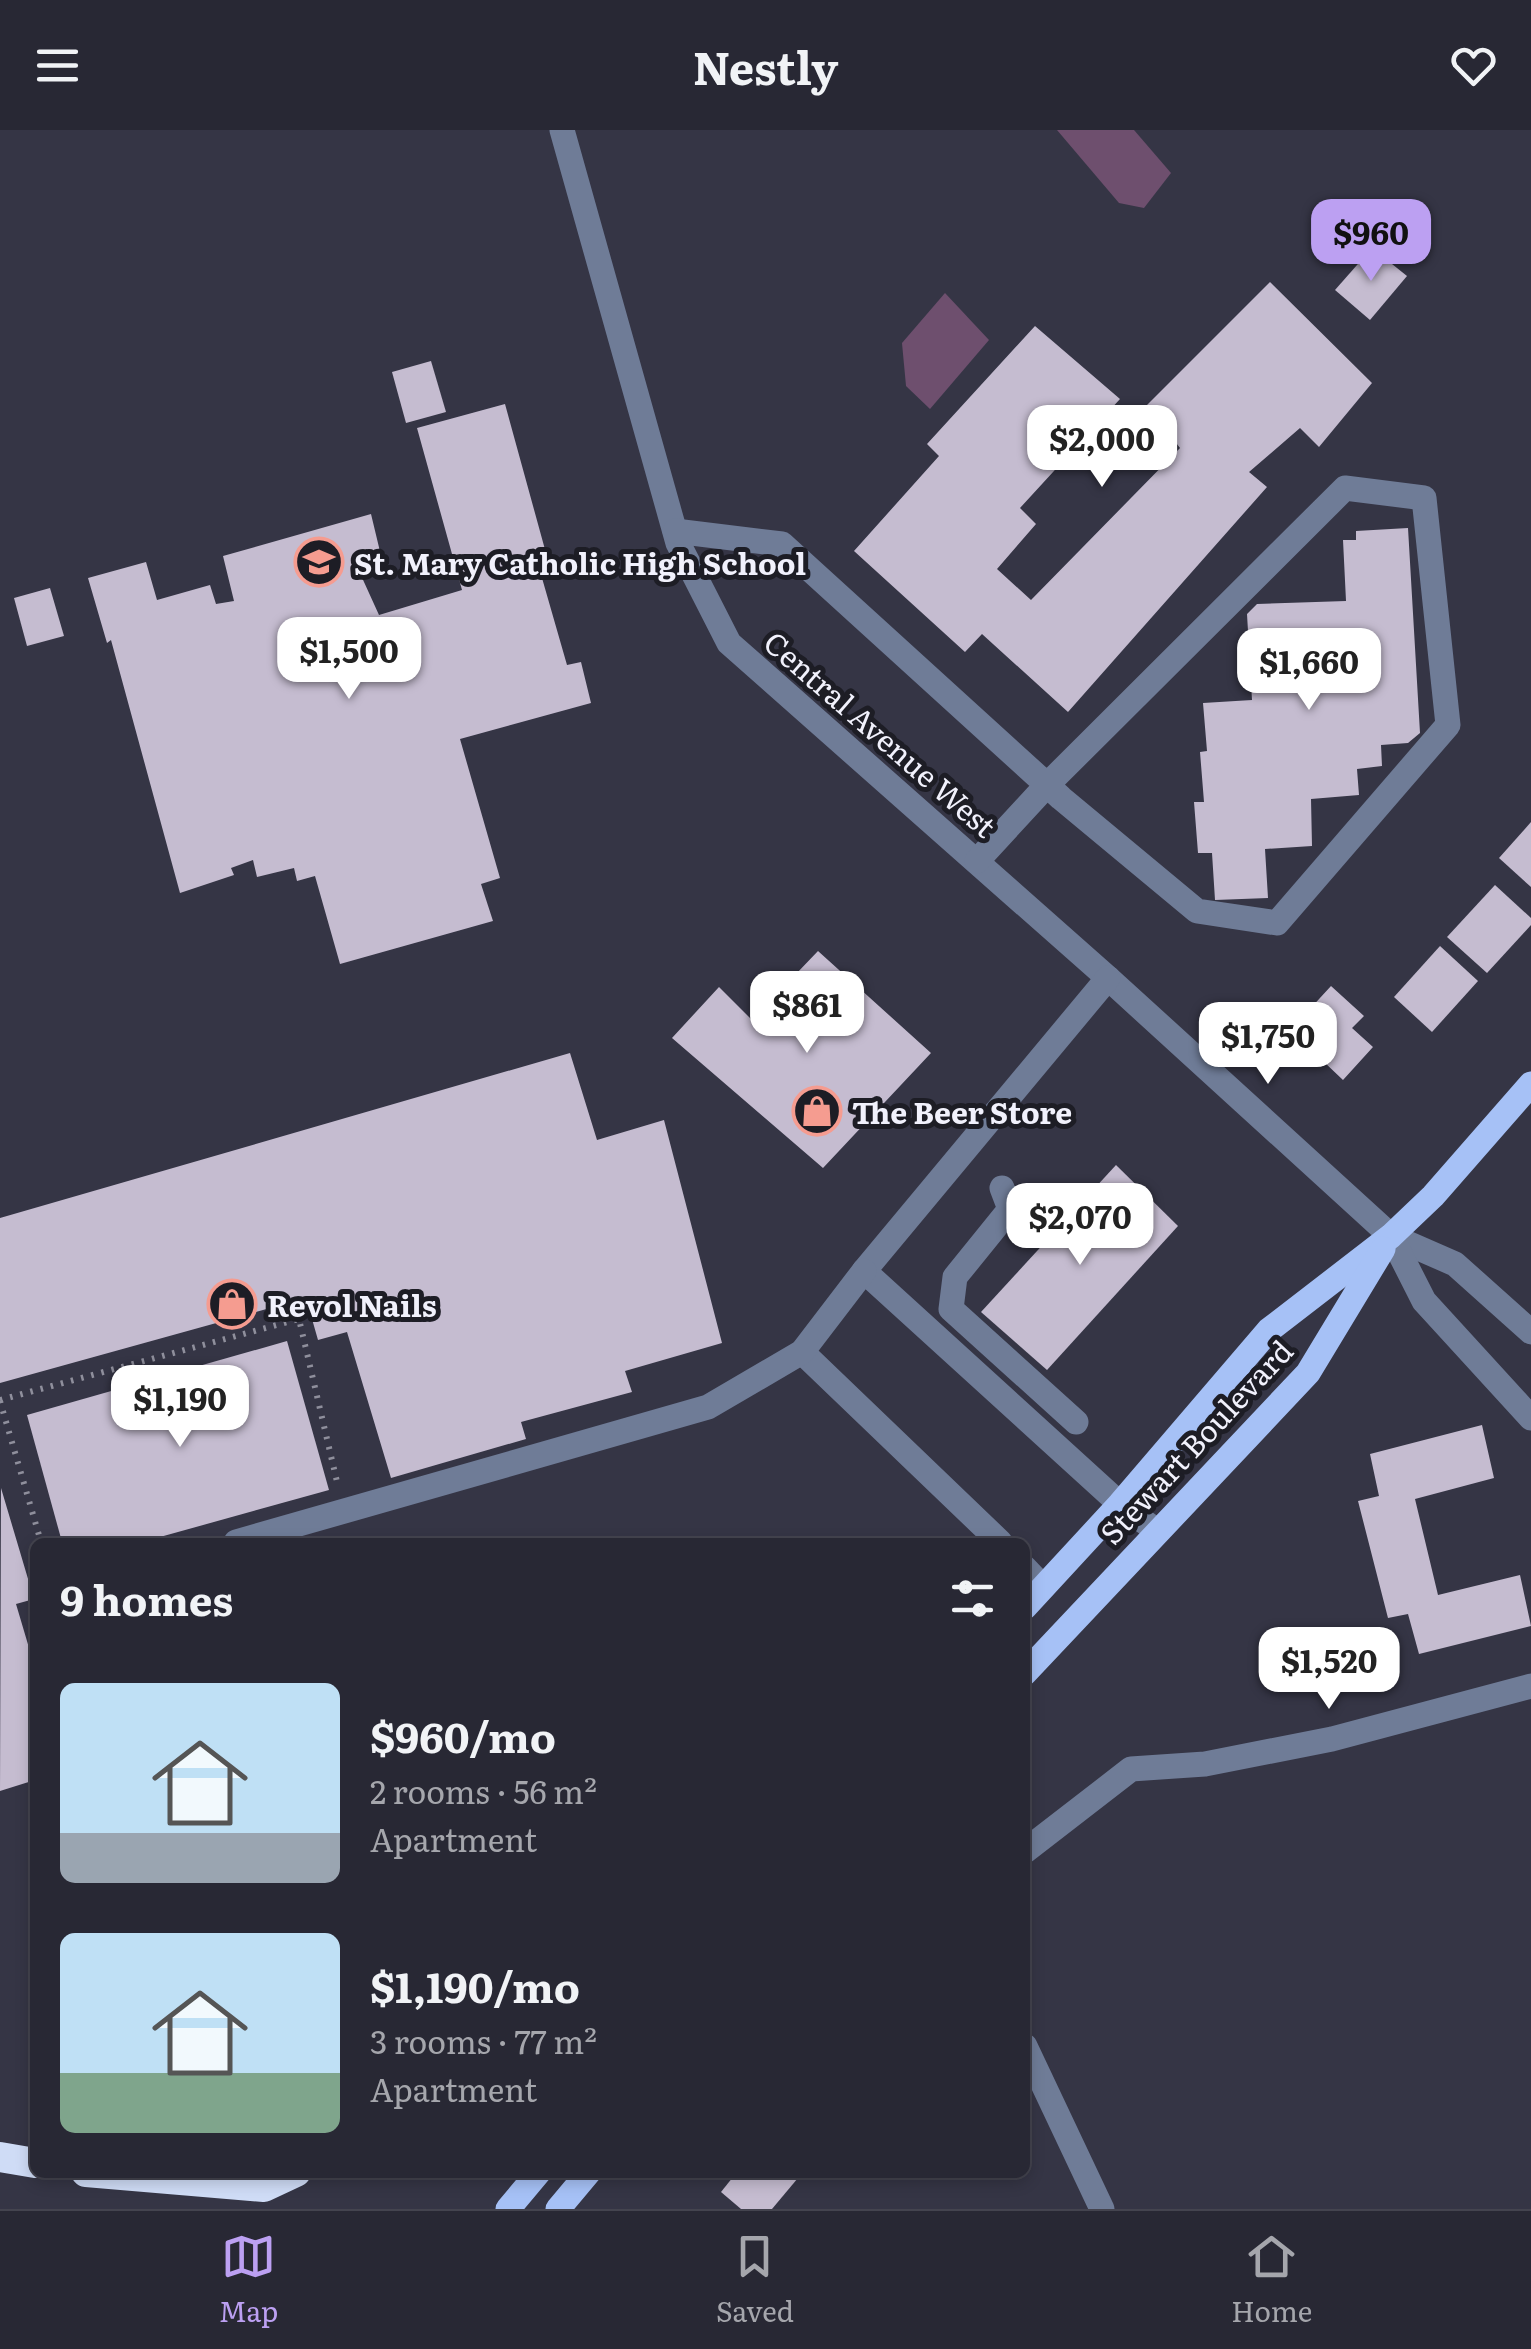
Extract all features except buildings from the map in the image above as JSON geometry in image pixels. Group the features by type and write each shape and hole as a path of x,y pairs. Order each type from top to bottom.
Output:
{"highway":[{"path":"0,2156 30,2163"},
{"path":"157,2178 264,2187 283,2178"}],"main road":[{"name":"Stewart Boulevard","path":"1030,1602 1269,1330 1391,1236 1434,1196 1531,1084"},
{"name":"Stewart Boulevard","path":"1030,1668 1308,1373 1391,1236"},
{"path":"508,2209 534,2178"},
{"path":"558,2209 584,2178"}],"street":[{"name":"Central Avenue West","path":"562,130 678,543 729,644 1108,978 1391,1236 1456,1264 1531,1332"},
{"path":"675,530 782,544 1047,786 1196,911 1277,923 1448,724 1424,498 1345,488 1047,786 977,861"},
{"path":"250,1538 708,1407 802,1352 864,1271 1108,978"},
{"path":"1002,1188 1010,1209 955,1277 951,1309 1076,1422"},
{"name":"Central Avenue West","path":"1391,1236 1424,1301 1531,1418"},
{"path":"864,1271 1120,1504 1157,1532"},
{"path":"802,1352 996,1538"},
{"path":"1030,1573 1044,1587"},
{"path":"1030,1847 1131,1769 1205,1764 1332,1739 1531,1686"},
{"path":"1030,2057 1102,2209"}],"path":[{"path":"40,1538 0,1400 300,1320 344,1512"}],"shaded area":[{"path":"1057,130 1134,130 1171,173 1144,208 1119,203"},
{"path":"945,293 989,340 930,409 906,386 902,343"}],"place":[{"name":"St. Mary Catholic High School","path":"319,562"},
{"name":"The Beer Store","path":"817,1111"},
{"name":"Revol Nails","path":"232,1304"}]}
